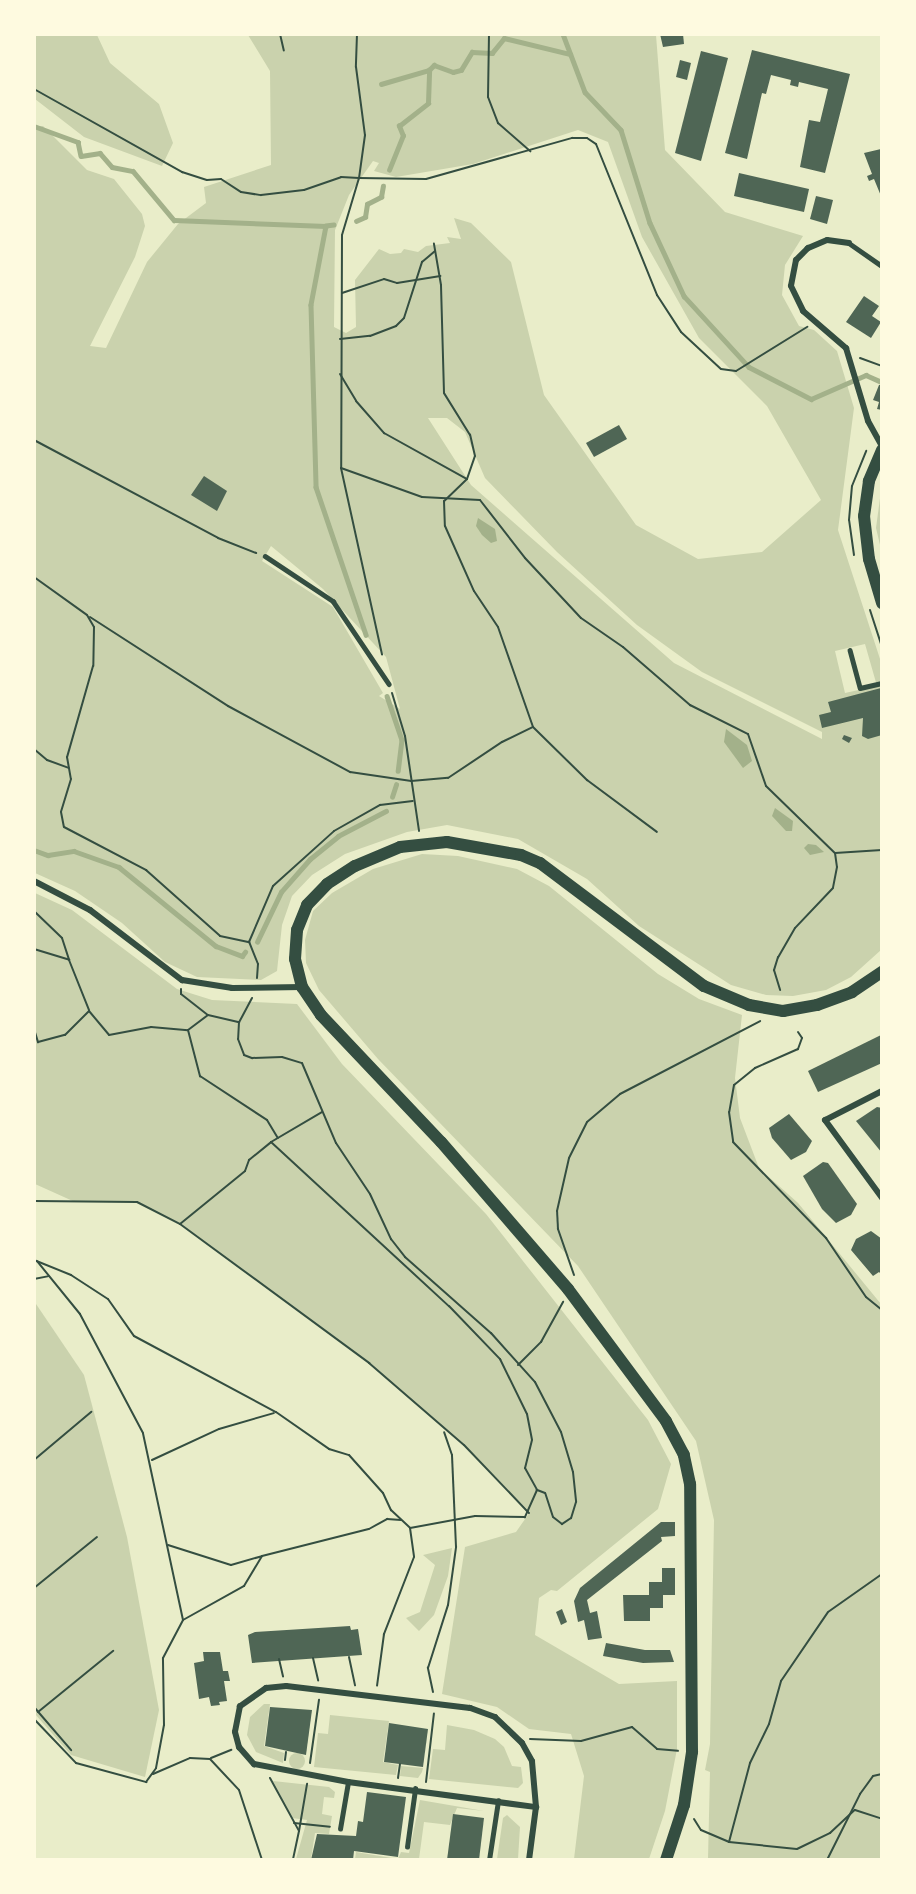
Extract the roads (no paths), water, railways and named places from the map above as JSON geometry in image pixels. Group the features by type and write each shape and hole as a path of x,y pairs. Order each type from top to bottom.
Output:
{"main road":[{"path":"882,450 867,488 864,516 868,559 882,603"},
{"path":"666,1860 684,1804 692,1752 690,1484 684,1455 666,1421 568,1289 441,1142 321,1015 302,987 295,959 297,930 307,905 327,884 355,866 421,843 447,842 521,855 540,863 704,986 765,1009 783,1011 817,1005 852,992 882,972"}],"street":[{"path":"849,243 827,240 808,248 796,260 793,296 802,311 816,321 849,354 868,421 882,446"},
{"path":"34,881 90,910 182,980 212,987 302,987"},
{"path":"882,1091 825,1120 882,1198"},
{"path":"529,1860 536,1807 532,1761 522,1743 495,1717 470,1708 435,1703 276,1687 248,1697 240,1706 236,1721 239,1747 254,1764 269,1769 348,1782 425,1790 536,1807"}],"lane":[{"path":"849,243 882,266"},
{"path":"265,556 333,602 389,684"},
{"path":"850,650 860,688 882,683"},
{"path":"340,1828 348,1782"},
{"path":"407,1847 415,1789"},
{"path":"489,1860 498,1801"}],"waterway":[{"path":"563,34 585,92 621,130 650,223 684,296 749,367 811,399 866,375 882,382"},
{"path":"389,170 403,136 399,126 428,103 429,70 434,65 453,72 461,70 472,52 492,53 504,38 570,54"},
{"path":"381,84 429,70"},
{"path":"34,126 78,142 81,156 100,153 112,167 133,171 174,220 326,226"},
{"path":"356,221 365,217 367,204 381,197 383,186"},
{"path":"334,225 326,226 311,305 316,487 366,635"},
{"path":"387,696 402,740 398,771"},
{"path":"392,797 396,785"},
{"path":"257,942 281,892 310,859 338,836 386,811"},
{"path":"34,850 48,855 74,851 119,867 216,946 242,956 245,952"}]}
